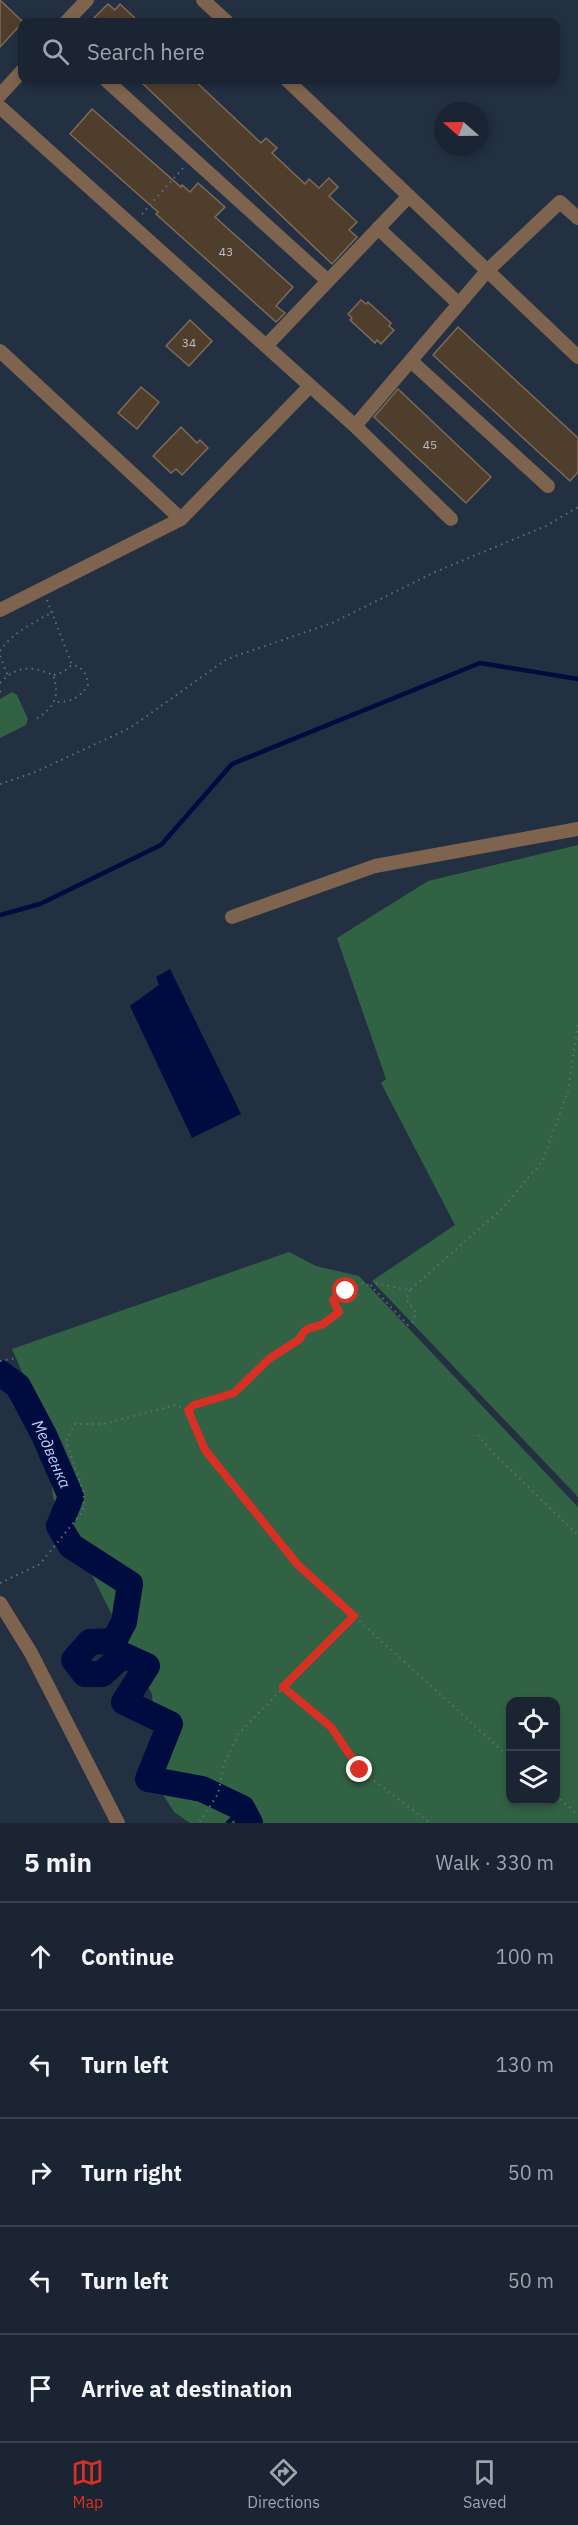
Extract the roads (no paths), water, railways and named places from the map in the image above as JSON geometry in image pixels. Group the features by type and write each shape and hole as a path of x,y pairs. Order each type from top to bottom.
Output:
{"street":[{"path":"70,18 87,0"},
{"path":"203,0 223,18"},
{"path":"0,95 18,75"},
{"path":"110,84 328,282"},
{"path":"290,84 578,357"},
{"path":"0,107 355,426 451,519"},
{"path":"266,346 409,196"},
{"path":"355,426 487,271 560,202 578,218"},
{"path":"378,228 459,304"},
{"path":"0,351 181,519"},
{"path":"411,361 548,486"},
{"path":"0,610 181,519 310,386"},
{"path":"232,917 375,866 578,829"},
{"path":"0,1603 32,1653 118,1823"}],"waterway":[{"path":"0,915 40,904 161,845 232,764 480,663 578,679"},
{"name":"Медвенка","path":"0,1373 18,1386 44,1435 71,1497 59,1526 71,1546 130,1584 124,1622 114,1641 90,1642 74,1660 85,1674 102,1674 123,1655 147,1666 124,1702 170,1724 148,1779 202,1789 242,1808 250,1823"},
{"path":"228,1823 242,1808"}]}
